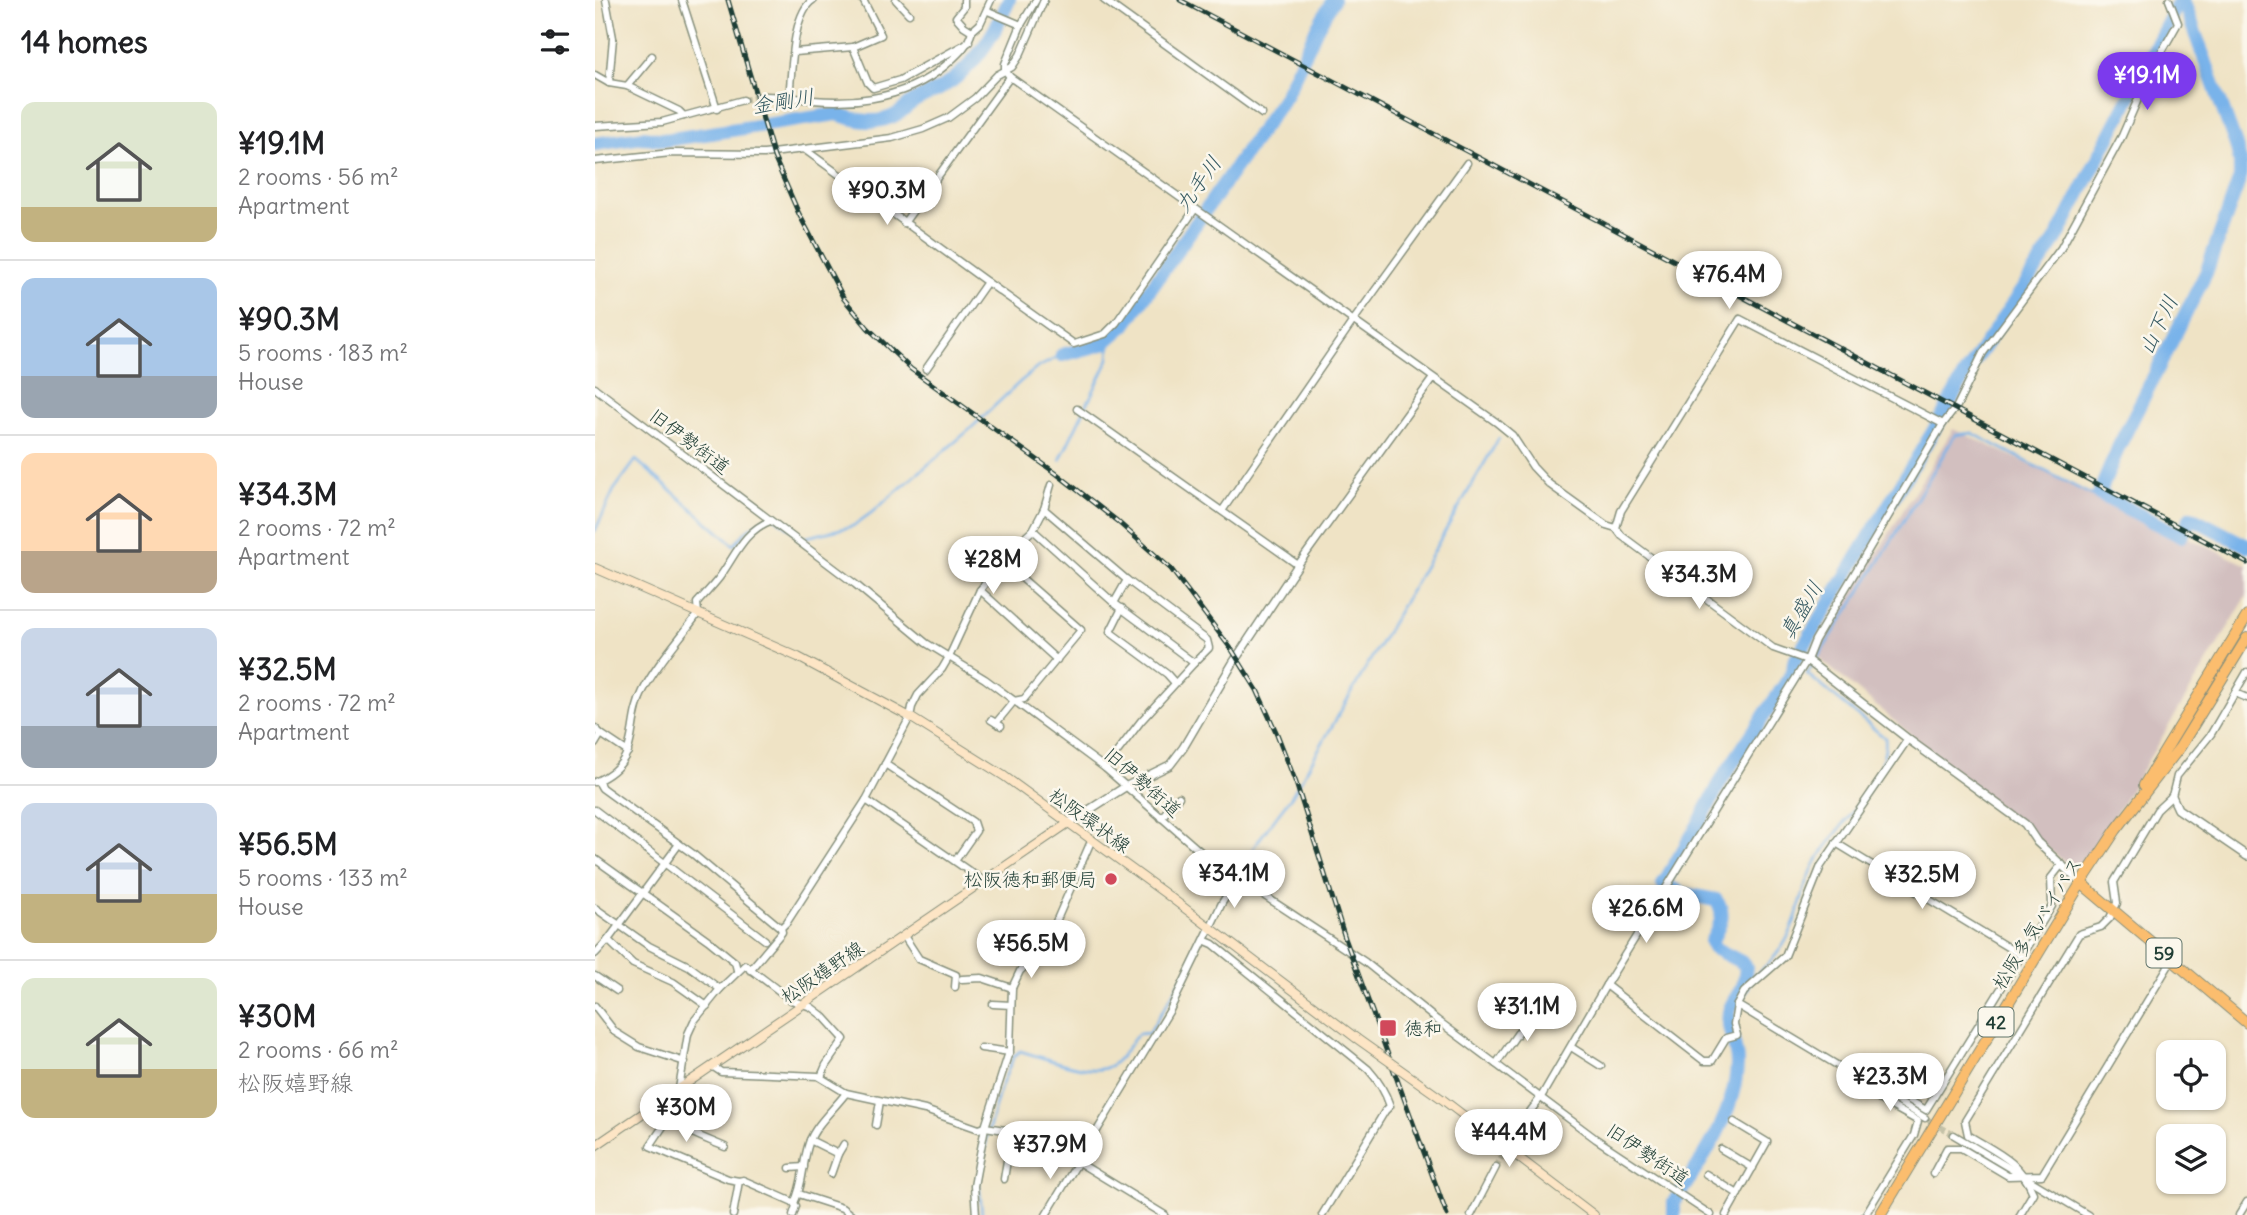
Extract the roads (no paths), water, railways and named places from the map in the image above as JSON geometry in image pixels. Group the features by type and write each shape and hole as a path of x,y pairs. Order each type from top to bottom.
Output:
{"main road":[{"name":"松阪環状線","path":"595,568 798,657 910,717 1004,776 1442,1099 1594,1215"},
{"name":"松阪多気バイパス","path":"1879,1215 2081,883 2116,830 2180,747 2232,653 2247,617"},
{"name":"松阪多気バイパス","path":"2232,653 2247,638"},
{"name":"松阪嬉野線","path":"595,1146 1067,824"},
{"name":"59","path":"2081,883 2247,1023"}],"street":[{"path":"606,0 613,38 609,83"},
{"path":"682,0 716,109"},
{"path":"789,97 795,37 810,2 797,0"},
{"path":"795,52 853,47 881,35 863,0"},
{"path":"897,0 909,13"},
{"path":"964,0 964,7 956,17 972,30"},
{"path":"765,96 841,101 890,95 918,85 936,73 969,42 972,30 980,24 991,0"},
{"path":"1036,0 1018,24 1005,64 1010,78 1512,435 1533,467 1549,484 1606,525 1616,528 1622,536 1773,648 1808,661 1818,668 2025,824 2037,842 2081,883"},
{"path":"595,161 671,153 764,154 892,138 923,129 948,118 966,105 997,75 1012,67 1044,0"},
{"path":"1104,0 1262,114"},
{"path":"1523,1121 1541,1097 1606,985 1808,661 1815,640 1943,424 1957,406 1983,353 2061,248 2116,147 2148,76 2178,23 2169,0"},
{"path":"988,10 1018,24"},
{"path":"853,47 868,83 873,88 900,80 969,42"},
{"path":"627,86 652,56"},
{"path":"595,75 609,83 627,86 684,116"},
{"path":"904,223 1010,78"},
{"path":"595,126 662,122 743,100"},
{"path":"804,149 1074,344 1105,334 1128,308 1195,209"},
{"path":"1222,511 1353,321 1467,163"},
{"path":"926,369 987,282"},
{"path":"1616,528 1621,511 1724,340 1740,319 1943,424"},
{"path":"1067,824 1125,787 1170,765 1298,565 1433,378"},
{"name":"旧伊勢街道","path":"595,388 855,584 926,643 1014,701 1105,768 1210,860 1365,962 1437,1020 1596,1139 1711,1215"},
{"path":"1077,409 1298,565"},
{"path":"750,970 755,959 782,932 781,928 866,800 910,717 918,695 949,657 980,590 1014,547 1033,530 1044,509 1051,485"},
{"path":"1044,509 1127,580 1207,640 1209,648 1141,721 1105,768"},
{"path":"770,521 760,525 728,555 719,578 697,603 698,613 643,690 628,752 613,774 597,781 602,788 679,844 781,928"},
{"path":"1033,530 1115,603 1194,663"},
{"path":"996,723 1014,701 1024,699 1081,630 1009,567 1001,565"},
{"path":"1115,603 1127,580"},
{"path":"980,590 1057,660"},
{"path":"1122,608 1110,632 1167,674 1175,683"},
{"path":"2020,1215 2033,1193 2025,1176 2013,1162 1968,1135 1965,1121 2079,934 2101,927 2115,910 2117,903 2114,882 2157,810 2172,796 2178,776 2211,734 2247,672"},
{"path":"2235,693 2247,698"},
{"path":"595,728 628,752"},
{"path":"595,744 601,734"},
{"path":"1606,985 1704,1061 1712,1061 1726,1038 1737,1035 1734,1024 1737,1005 1744,992 1785,956 1821,866 1908,738"},
{"path":"885,764 973,822 976,831 955,861"},
{"path":"2172,796 2178,809 2247,856"},
{"path":"1161,818 1179,797"},
{"path":"866,800 985,882"},
{"path":"595,810 765,940"},
{"path":"976,1215 974,1186 985,1127 1010,1052 1012,988 1023,968 1045,947 1092,839"},
{"path":"1836,843 2022,956"},
{"path":"595,954 679,844"},
{"path":"595,859 735,962 737,970"},
{"path":"1865,1215 1914,1135 1918,1121 1866,1092 1869,1085 1873,1079 1926,1110 2052,906 2051,878 2062,864"},
{"path":"1046,1215 1170,1010 1179,984 1206,941 1222,903 1237,879"},
{"path":"595,908 649,946 689,966 720,989"},
{"path":"904,936 919,959 955,975 955,987"},
{"path":"608,940 633,964 673,982 707,1006"},
{"path":"1206,941 1368,1069 1387,1096 1390,1106 1322,1215"},
{"path":"1000,947 1019,959 1023,968"},
{"path":"1933,1174 1947,1148 1961,1148 2008,1177 2042,1175 2172,960"},
{"path":"794,1203 743,1180 728,1179 650,1146 672,1115 685,1062 688,1034 720,989 745,965 791,1000 824,1017 844,1040 821,1077"},
{"path":"595,975 617,991"},
{"path":"962,979 982,978 1012,988"},
{"path":"993,1004 1011,1005"},
{"path":"1737,1005 1925,1118"},
{"path":"595,1006 615,1032 639,1047 685,1062"},
{"path":"1496,1064 1535,1007"},
{"path":"1571,1047 1601,1066"},
{"path":"981,1048 1010,1052"},
{"path":"712,1066 721,1072 821,1077 846,1094 925,1111 978,1129 985,1127 1032,1134 1165,1215"},
{"path":"793,1215 810,1140 846,1094"},
{"path":"876,1125 880,1101"},
{"path":"672,1115 687,1129 725,1147"},
{"path":"1726,1215 1767,1142 1734,1122"},
{"path":"1004,1179 1012,1130"},
{"path":"1954,1135 2088,1215"},
{"path":"810,1140 838,1154"},
{"path":"831,1174 844,1144"},
{"path":"1721,1149 1753,1168"},
{"path":"790,1168 804,1167"},
{"path":"1471,1215 1496,1167"},
{"path":"1706,1174 1738,1194"},
{"path":"733,1215 739,1181"},
{"path":"769,1191 774,1183"},
{"path":"799,1194 842,1208 851,1215"},
{"path":"2239,1215 2247,1202"}],"waterway":[{"name":"金剛川","path":"595,144 643,137 665,140 837,114 868,121 884,120 941,88 964,71 990,38 1009,0"},
{"name":"九手川","path":"1062,355 1103,344 1125,325 1285,96 1333,0"},
{"name":"山下川","path":"2183,0 2236,145 2240,178 2206,273 2119,446 2099,494 2181,536 2191,517 2247,546"},
{"name":"真盛川","path":"1674,1215 1674,1202 1715,1137 1730,1102 1737,1065 1729,1012 1744,983 1746,967 1714,948 1711,942 1722,916 1716,900 1684,894 1663,884 1722,779 1793,672 1794,662 1964,376 2057,238 2177,5 2183,0"},
{"path":"1060,460 1109,359 1110,340"},
{"path":"770,516 803,538 853,526 968,431 1021,381 1037,368 1062,355"},
{"path":"1744,984 1765,967 1782,947 1816,862 1870,785 1884,753 1885,738 1807,674 1879,562 1955,435 1972,433 2097,498 2099,494"},
{"path":"1202,937 1242,864 1291,797 1499,438"},
{"path":"595,531 614,490 636,460 734,545 748,529 764,519"},
{"path":"982,1215 979,1181 988,1132 1000,1089 1014,1056 1020,1051 1077,1067 1108,1067 1121,1057 1138,1034 1149,1033 1183,977"}],"tunnel":[{"path":"743,100 765,96"},
{"path":"1925,1118 1954,1135"},
{"path":"1496,1167 1523,1121"}],"railway":[{"path":"728,0 774,157 799,214 844,299 868,328 911,369 1057,474 1117,521 1171,569 1232,650 1257,690 1296,783 1345,938 1447,1215"},
{"path":"1180,0 2247,563"}],"place":[{"name":"松阪徳和郵便局","path":"1111,879"},
{"name":"徳和","path":"1388,1028"}]}
